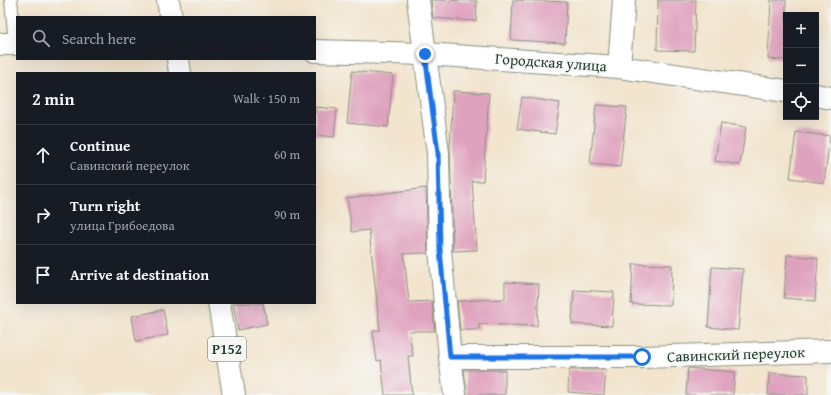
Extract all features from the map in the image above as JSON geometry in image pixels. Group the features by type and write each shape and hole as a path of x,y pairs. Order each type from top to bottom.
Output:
{"street":[{"path":"168,0 171,16"},
{"path":"418,0 438,153 440,250 455,395"},
{"path":"619,67 624,0"},
{"name":"Городская улица","path":"316,51 425,54 619,67 783,91"},
{"path":"178,60 180,72"},
{"path":"819,96 831,98"},
{"name":"Р152","path":"219,304 234,395"},
{"name":"Савинский переулок","path":"450,357 642,357 831,351"}],"lane":[{"path":"11,0 11,44"}],"building":[{"path":"431,0 477,1 476,21 433,18"},
{"path":"513,0 567,2 565,43 511,40"},
{"path":"658,0 696,0 694,51 657,50"},
{"path":"771,0 786,0 786,12 783,12 783,60 768,59"},
{"path":"352,71 393,75 388,127 347,123"},
{"path":"453,91 489,93 483,181 472,181 477,250 453,251 450,148"},
{"path":"522,97 560,103 555,134 517,129"},
{"path":"596,105 627,107 620,167 590,164"},
{"path":"316,107 337,109 334,137 316,135"},
{"path":"721,123 746,127 740,165 715,161"},
{"path":"796,132 830,136 824,183 790,178"},
{"path":"426,188 428,253 404,254 409,302 432,301 435,331 409,331 413,356 408,356 412,395 385,395 381,360 377,361 373,331 380,330 369,230 352,232 347,198"},
{"path":"787,255 818,258 815,301 784,298"},
{"path":"633,264 672,265 671,305 631,304"},
{"path":"712,267 743,269 738,330 708,327"},
{"path":"505,282 539,284 537,326 479,324 479,330 460,330 457,301 505,299"},
{"path":"574,290 614,292 612,326 572,324"},
{"path":"233,304 263,304 267,324 238,330"},
{"path":"163,310 168,335 136,341 132,316"},
{"path":"688,368 735,372 733,395 686,395"},
{"path":"464,370 505,370 505,395 467,395"},
{"path":"569,370 606,370 604,395 568,392"},
{"path":"769,373 808,375 808,395 768,395"}],"route":[{"path":"425,54 438,153 440,250 450,357 642,357"}]}
